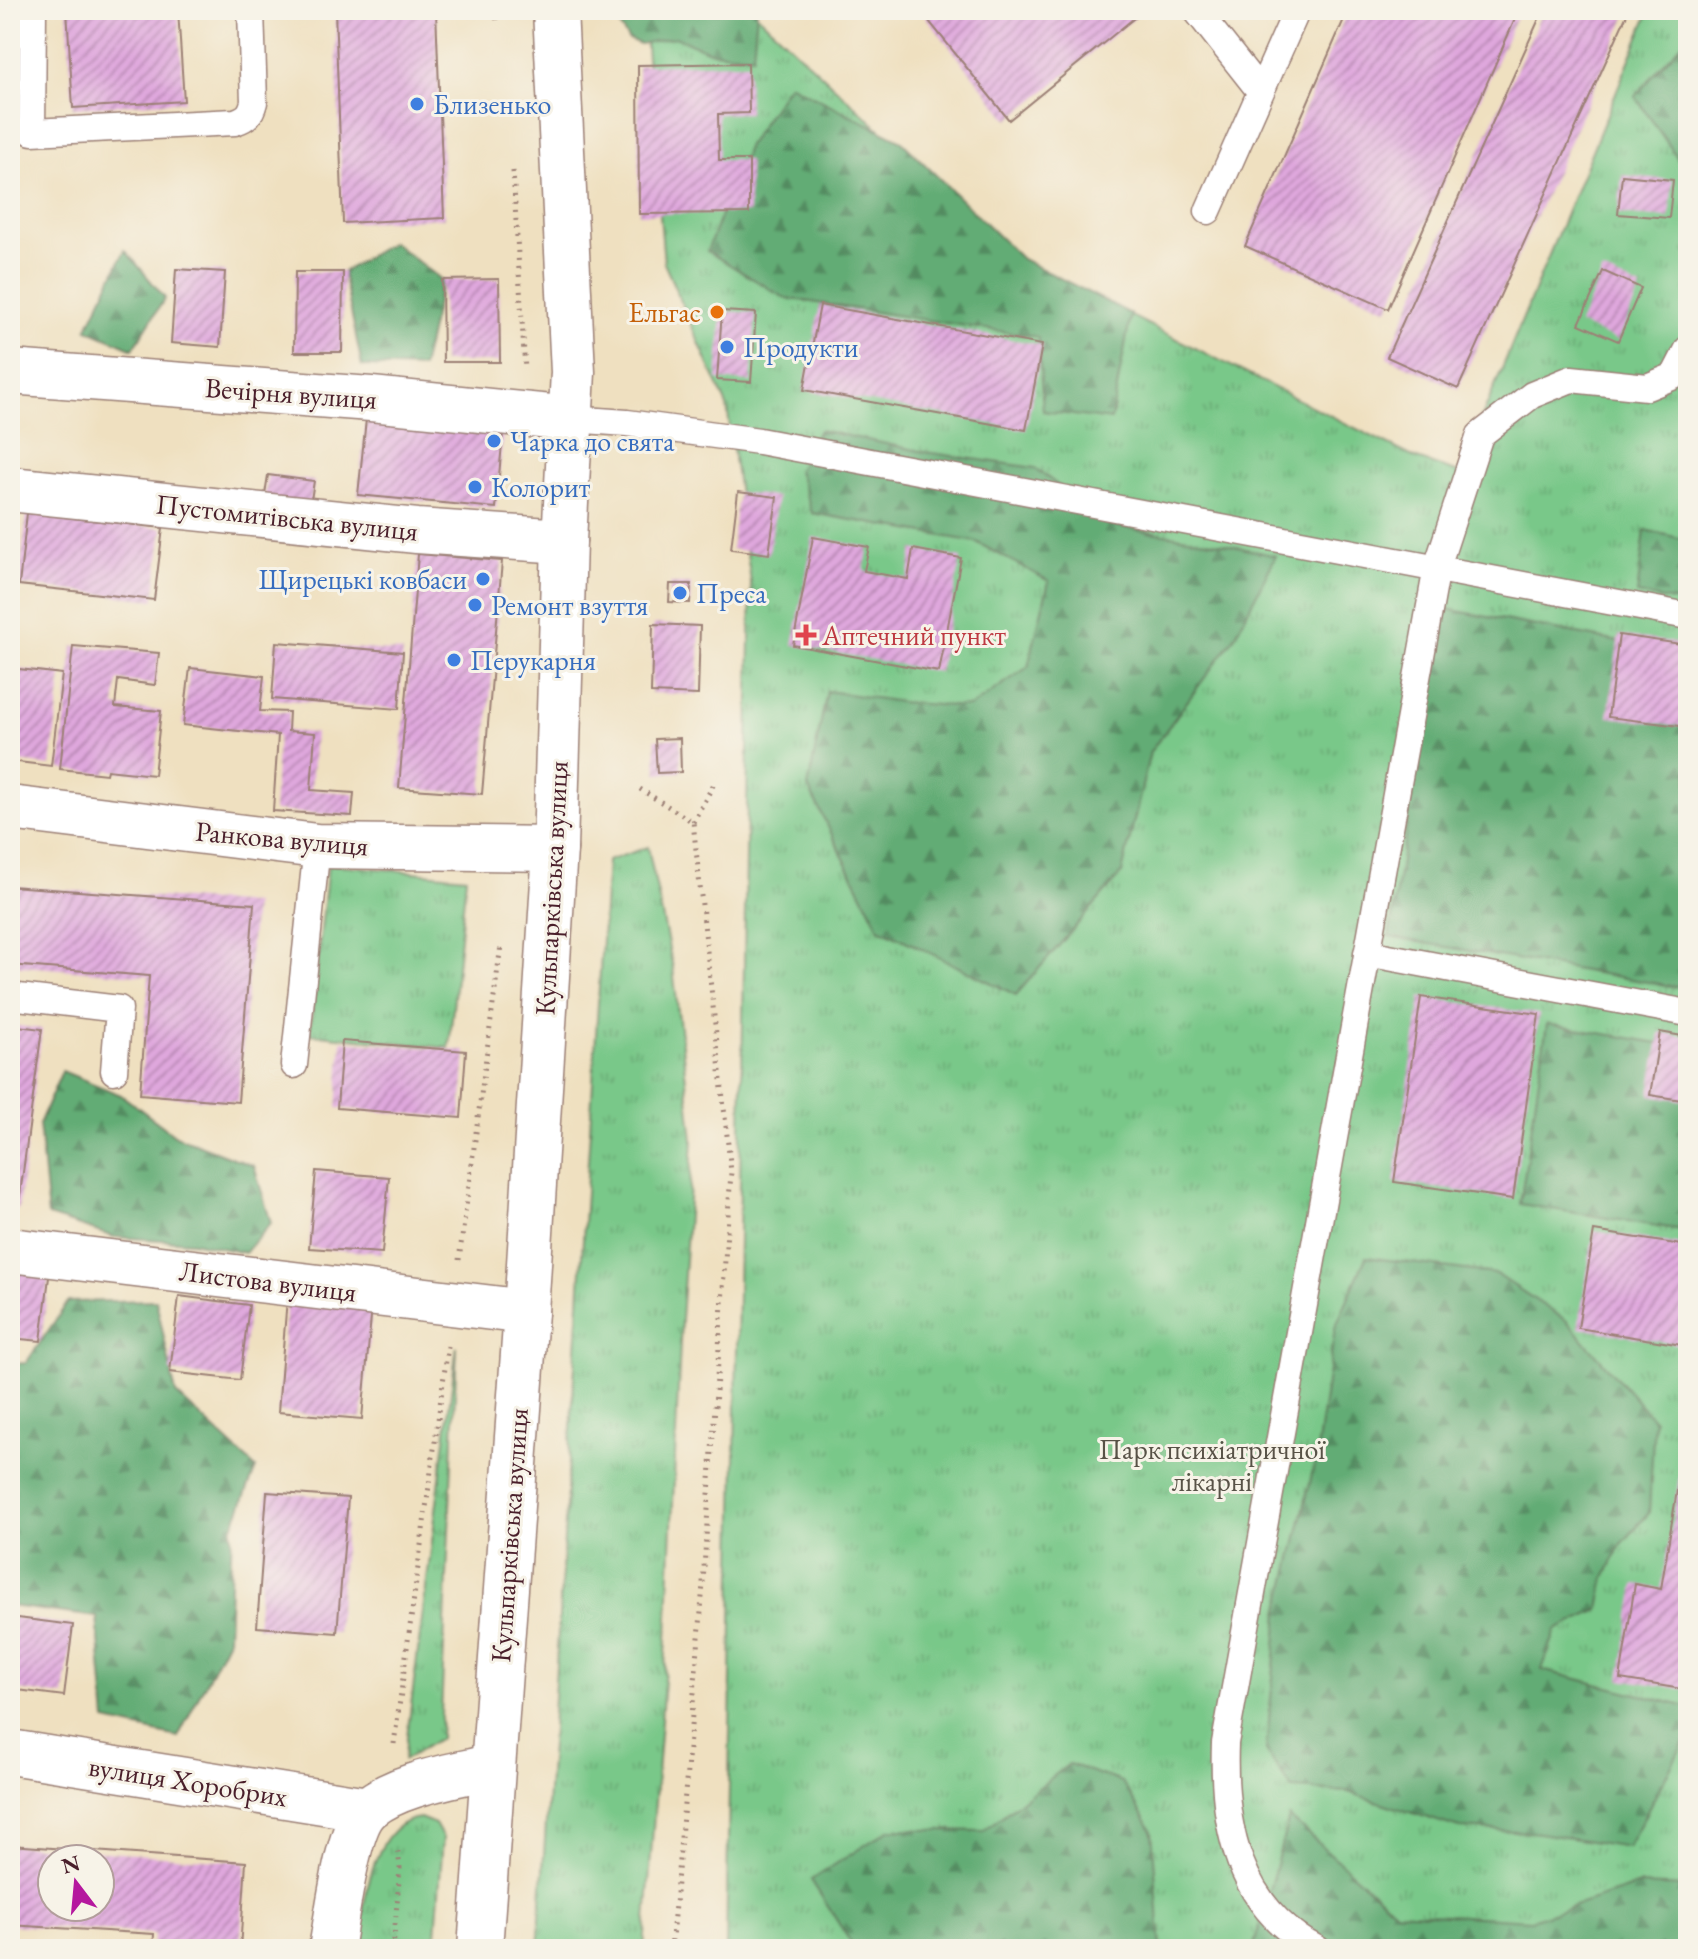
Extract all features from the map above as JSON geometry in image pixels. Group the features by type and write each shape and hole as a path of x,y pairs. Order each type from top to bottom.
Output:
{"street":[{"name":"Кульпарківська вулиця","path":"480,1949 526,1312 555,849 564,541 573,372 555,10"},
{"name":"Вечірня вулиця","path":"10,372 371,399 571,419"},
{"name":"Пустомитівська вулиця","path":"10,489 417,531 564,541"},
{"name":"Ранкова вулиця","path":"10,808 317,846 555,849"},
{"name":"Листова вулиця","path":"10,1250 526,1312"},
{"name":"вулиця Хоробрих","path":"10,1752 367,1809"},
{"path":"331,1949 354,1830 367,1809 393,1793 492,1766"}],"lane":[{"path":"33,10 21,132 235,122 245,119 252,111 254,102 251,10"},
{"path":"1196,10 1260,91"},
{"path":"1208,211 1297,10"},
{"path":"1317,1949 1291,1933 1271,1915 1255,1893 1239,1858 1228,1821 1224,1782 1225,1743 1437,567 1480,435 1532,395 1571,379 1647,387 1674,376 1688,349"},
{"path":"571,419 627,423 759,441 1688,616"},
{"path":"294,1065 317,846"},
{"path":"1367,953 1688,1013"},
{"path":"10,996 119,1009 114,1071"}],"path":[{"path":"496,10 497,24"},
{"path":"513,171 525,372"},
{"path":"671,1949 700,1626 731,1172 693,822 716,780"},
{"path":"640,789 693,822"},
{"path":"393,1949 400,1869"}],"green space":[{"path":"621,10 757,10 753,56 712,52 675,37 640,44 628,39 619,25"},
{"name":"Парк психіатричної лікарні","path":"643,10 752,10 1021,261 1417,459 1459,473 1650,10 1688,10 1688,1949 726,1949 751,583 727,406 664,263"},
{"path":"1688,36 1688,173 1635,96"},
{"path":"789,84 900,140 1022,259 1131,314 1111,420 1043,411 1038,337 785,298 707,251 748,145"},
{"path":"392,242 442,280 422,368 362,366 343,272"},
{"path":"125,250 165,298 133,349 87,329"},
{"path":"819,430 925,452 1035,468 1110,525 1225,544 1276,556 1234,638 1150,752 1122,873 1016,995 879,928 808,787 827,691 908,703 970,707 1028,667 1049,581 976,542 812,513 798,470"},
{"path":"1645,530 1688,540 1688,604 1637,594"},
{"path":"1441,608 1688,655 1688,989 1389,937"},
{"path":"648,847 673,968 693,1140 681,1320 667,1640 644,1949 538,1949 607,861"},
{"path":"328,864 466,877 449,1048 310,1034"},
{"path":"1547,1024 1688,1048 1688,1231 1520,1204"},
{"path":"62,1071 121,1095 176,1136 254,1166 271,1223 245,1253 192,1242 114,1237 48,1216 39,1124"},
{"path":"1366,1257 1496,1274 1567,1321 1654,1420 1649,1513 1621,1545 1605,1577 1599,1610 1556,1630 1542,1670 1688,1707 1688,1735 1628,1847 1532,1832 1459,1828 1348,1792 1292,1789 1266,1751 1279,1613 1316,1457 1335,1328"},
{"path":"156,1300 176,1394 256,1468 232,1529 228,1639 178,1737 106,1721 97,1617 10,1606 10,1364 26,1363 68,1302"},
{"path":"457,1346 440,1738 404,1760"},
{"path":"1069,1764 1122,1782 1152,1831 1161,1949 855,1949 811,1880 890,1829 983,1831"},
{"path":"1289,1817 1396,1912 1531,1920 1639,1885 1688,1887 1688,1949 1253,1949"},
{"path":"420,1818 435,1824 443,1838 435,1949 357,1949 367,1892 380,1851 390,1835 403,1823"}],"building":[{"path":"67,10 178,10 184,101 73,108"},
{"path":"335,10 436,10 444,218 343,223"},
{"path":"920,10 1144,10 1009,120"},
{"path":"1348,10 1519,10 1388,309 1245,246"},
{"path":"1543,10 1629,10 1458,389 1387,357"},
{"path":"748,63 749,113 718,114 719,160 749,160 749,213 639,214 638,65"},
{"path":"1622,175 1673,180 1669,218 1618,214"},
{"path":"176,269 225,272 220,347 171,343"},
{"path":"1603,271 1641,288 1618,341 1579,324"},
{"path":"295,272 343,272 342,352 294,352"},
{"path":"499,279 500,362 443,362 442,280"},
{"path":"820,305 1042,345 1026,430 804,390"},
{"path":"722,311 756,313 751,382 717,380"},
{"path":"366,419 503,433 496,508 358,495"},
{"path":"268,475 314,481 309,513 263,507"},
{"path":"738,492 777,497 769,554 731,549"},
{"path":"27,513 163,528 154,600 19,585"},
{"path":"813,537 869,547 864,571 908,579 913,549 961,558 939,672 793,645"},
{"path":"418,554 502,561 482,794 399,788"},
{"name":"Преса","path":"670,584 691,584 690,603 669,602"},
{"path":"653,624 700,626 698,695 651,693"},
{"path":"1619,635 1688,645 1688,727 1608,717"},
{"path":"276,642 403,652 399,709 272,699"},
{"path":"73,646 159,653 155,685 118,680 115,707 161,711 154,775 60,769"},
{"path":"10,668 62,674 51,766 10,761"},
{"path":"190,668 264,676 260,711 289,712 288,731 315,733 311,790 354,793 352,816 273,811 278,735 183,725"},
{"path":"680,738 681,772 657,773 655,739"},
{"path":"10,886 254,904 238,1102 140,1094 149,976 10,965"},
{"path":"1421,997 1539,1014 1513,1199 1394,1182"},
{"path":"10,1025 42,1029 18,1210 10,1209"},
{"path":"1660,1032 1688,1037 1688,1101 1650,1095"},
{"path":"342,1041 466,1051 461,1118 337,1108"},
{"path":"316,1171 389,1177 382,1253 309,1248"},
{"path":"1594,1231 1688,1246 1688,1346 1578,1328"},
{"path":"10,1264 50,1269 41,1341 10,1338"},
{"path":"179,1296 249,1305 240,1380 170,1372"},
{"path":"287,1298 372,1305 362,1419 278,1412"},
{"path":"1686,1435 1688,1690 1620,1679 1635,1584 1661,1589"},
{"path":"267,1492 348,1498 337,1633 257,1627"},
{"path":"10,1617 73,1625 64,1696 10,1689"},
{"path":"10,1845 36,1847 36,1923 116,1923 116,1853 246,1862 240,1949 153,1949 154,1934 10,1925"}],"place":[{"name":"Близенько","path":"417,104"},
{"name":"Ельгас","path":"717,312"},
{"name":"Продукти","path":"727,347"},
{"name":"Чарка до свята","path":"494,441"},
{"name":"Колорит","path":"475,487"},
{"name":"Щирецькі ковбаси","path":"483,579"},
{"name":"Преса","path":"680,593"},
{"name":"Ремонт взуття","path":"475,605"},
{"name":"Аптечний пункт","path":"806,635"},
{"name":"Перукарня","path":"454,660"}]}
